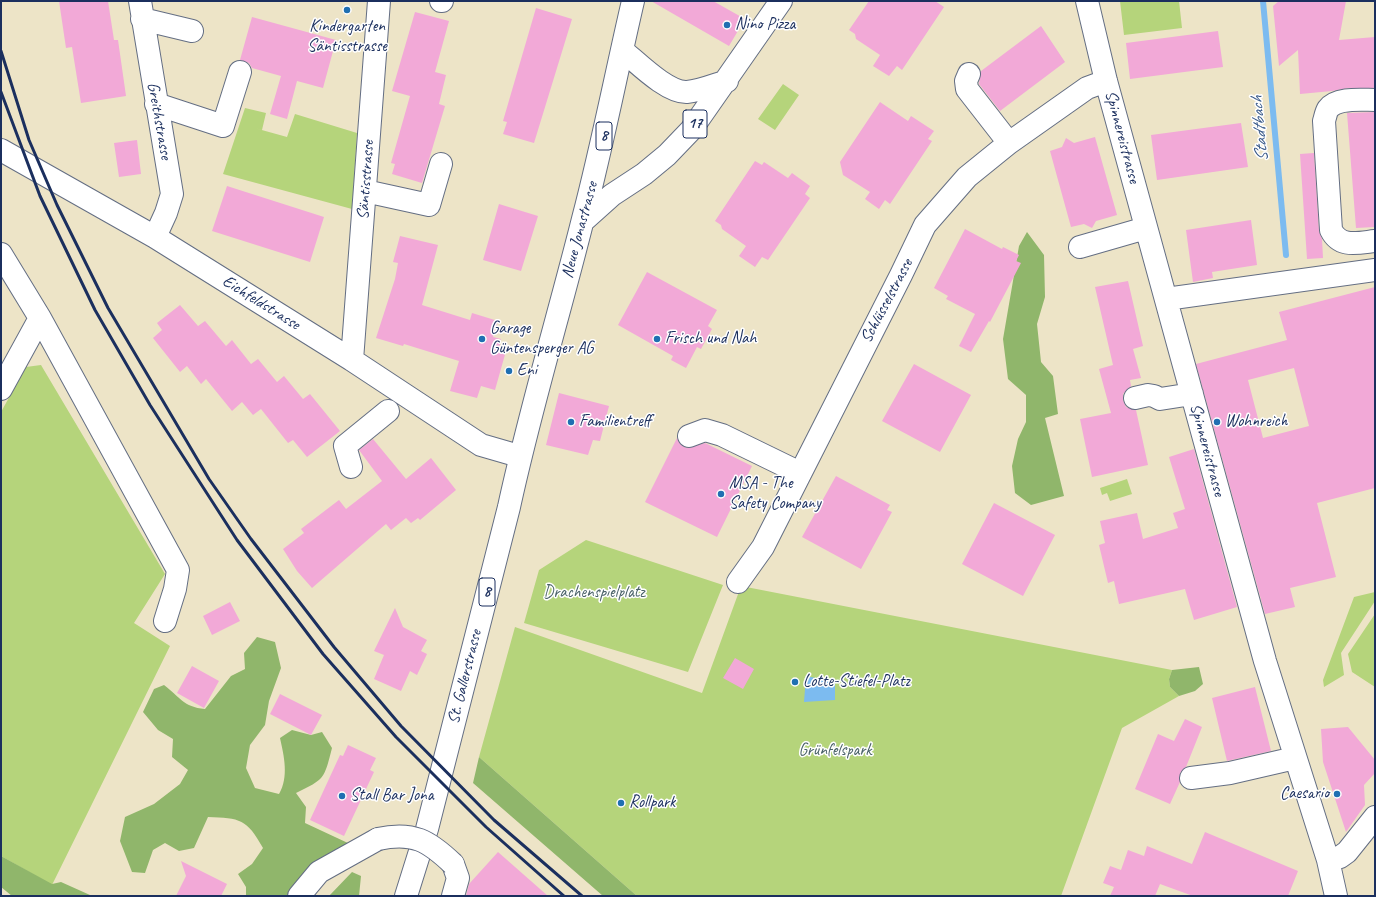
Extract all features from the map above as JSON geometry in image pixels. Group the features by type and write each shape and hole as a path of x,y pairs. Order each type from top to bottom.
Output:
{"street":[{"name":"Säntisstrasse","path":"352,360 379,1"},
{"name":"Neue Jonastrasse","path":"519,456 583,221 604,137 633,1"},
{"name":"17","path":"583,221 612,195 644,174 667,155 691,130 781,1"},
{"name":"Spinnereistrasse","path":"1087,1 1106,81 1265,662 1328,860 1336,896"},
{"path":"141,10 192,31"},
{"name":"Greithstrasse","path":"141,10 172,194 166,213 155,237"},
{"path":"622,50 658,79 676,89 687,92 726,81"},
{"path":"156,104 223,126 240,72"},
{"path":"969,74 966,81 967,89 1009,142"},
{"name":"Schlüsselstrasse","path":"738,582 763,547 925,225 967,177 1009,142 1087,88 1106,81"},
{"path":"1375,100 1341,102 1334,104 1328,109 1324,121 1331,230 1340,241 1346,244 1375,241"},
{"name":"Eichfeldstrasse","path":"1,150 155,237 352,360 481,445 519,456"},
{"path":"365,191 430,205 441,164"},
{"path":"1080,247 1146,228"},
{"path":"1,254 40,318 178,570 175,589 165,621"},
{"path":"1166,299 1375,270"},
{"path":"1,389 40,318"},
{"path":"1135,398 1148,395 1160,399 1192,394"},
{"path":"351,467 346,446 388,411"},
{"path":"689,436 705,430 722,435 800,473"},
{"name":"St. Gallerstrasse","path":"406,896 430,815 509,507 519,456"},
{"path":"1191,778 1230,773 1296,758"},
{"path":"1328,860 1340,857 1347,852 1372,826"},
{"path":"299,896 319,872 378,839 396,835 410,836 434,846 453,864 458,878 453,896"}],"green space":[{"path":"1120,1 1179,1 1182,28 1124,35"},
{"path":"783,84 799,95 775,130 758,119"},
{"path":"245,108 266,113 262,130 251,127 287,137 295,114 357,133 352,209 223,174"},
{"path":"1027,232 1044,255 1045,297 1037,324 1041,362 1053,376 1058,414 1045,418 1064,496 1031,505 1015,493 1012,466 1018,439 1026,422 1026,395 1008,379 1003,339 1019,246"},
{"path":"41,365 165,574 134,623 170,646 52,885 1,856 1,412 26,367"},
{"path":"1127,479 1132,494 1110,501 1107,493 1102,495 1100,488"},
{"name":"Drachenspielplatz","path":"586,540 723,585 688,672 524,623 539,570"},
{"name":"Grünfelspark","path":"741,586 1172,670 1169,679 1170,687 1179,696 1122,728 1061,896 637,896 479,757 515,627 702,693"},
{"path":"1375,592 1375,601 1341,653 1344,675 1324,687 1323,680 1354,597"},
{"path":"1375,614 1375,687 1352,672 1348,654"},
{"path":"257,637 275,642 281,668 269,701 265,725 250,745 246,768 255,788 279,794 285,774 280,738 292,730 311,735 322,732 332,748 325,772 318,781 296,793 306,807 305,823 350,844 309,896 246,896 246,887 238,874 252,864 263,848 247,826 242,822 228,818 208,817 194,848 179,851 165,843 153,850 145,873 132,872 120,841 125,817 154,804 180,784 188,770 172,757 173,739 158,730 143,712 154,689 164,685 187,704 205,709 231,676 245,669 244,653"},
{"path":"1199,667 1203,684 1195,691 1179,696 1170,687 1169,679 1172,670"},
{"path":"479,757 637,896 603,896 473,783"},
{"path":"1,856 52,884 61,882 90,895 97,896 12,896 1,887"},
{"path":"352,872 361,876 359,896 329,896"}],"water":[{"path":"806,676 835,682 835,700 804,702"}],"building":[{"path":"59,1 108,1 114,40 118,40 126,96 81,103 72,47 66,48"},
{"path":"651,1 713,1 745,19 729,46"},
{"path":"869,1 935,1 944,7 902,70 897,66 889,76 873,66 880,55 856,39 855,34 849,30"},
{"path":"1279,1 1346,1 1339,40 1375,37 1375,88 1349,88 1300,94 1298,50 1279,66 1273,6"},
{"path":"536,8 572,19 534,143 503,134 507,122 503,121"},
{"path":"415,12 449,21 435,72 446,75 439,104 445,106 422,183 392,174 395,164 391,163 410,96 392,91"},
{"path":"252,17 336,40 323,88 297,81 287,119 270,114 281,76 252,68 249,63 240,60"},
{"path":"1041,26 1065,62 1000,111 979,84 981,71"},
{"path":"1218,31 1223,67 1130,79 1126,43"},
{"path":"880,102 908,121 911,116 934,131 928,139 932,141 890,204 885,200 879,209 865,199 870,192 843,175 840,162"},
{"path":"1375,112 1375,227 1356,228 1347,113"},
{"path":"1241,123 1248,167 1157,180 1151,135"},
{"path":"1095,137 1117,215 1096,221 1092,228 1084,224 1071,227 1050,151 1062,147 1066,138 1074,143"},
{"path":"137,140 141,174 119,177 114,143"},
{"path":"1314,153 1319,231 1322,239 1323,258 1307,259 1300,154"},
{"path":"755,161 762,165 764,162 788,178 792,173 810,186 805,194 810,198 768,260 762,257 755,267 739,256 746,246 722,229 721,225 715,221"},
{"path":"227,186 324,217 310,262 212,231"},
{"path":"499,204 538,216 521,271 483,260"},
{"path":"1251,220 1257,265 1212,272 1213,278 1193,282 1186,230"},
{"path":"965,229 1002,249 1003,247 1019,255 1016,261 1021,263 990,322 989,321 971,352 959,346 975,314 946,299 948,296 934,288"},
{"path":"400,236 438,245 422,305 470,320 472,313 498,321 493,337 501,339 499,348 506,351 495,390 481,386 477,398 450,391 459,361 404,344 403,346 376,338 395,279 398,263 393,262"},
{"path":"647,272 717,310 708,326 712,329 701,349 697,347 686,368 671,360 673,356 618,325"},
{"path":"1128,281 1143,346 1133,349 1141,378 1130,380 1131,386 1123,394 1123,400 1126,407 1136,410 1148,465 1092,477 1080,419 1111,413 1099,369 1113,365 1095,287"},
{"path":"1375,287 1375,488 1317,503 1336,577 1290,588 1295,607 1265,614 1196,364 1287,340 1279,312","holes":["1294,368 1309,426 1263,438 1248,380"]},
{"path":"180,305 198,326 205,321 226,346 232,340 251,364 258,359 277,382 284,376 303,399 310,394 340,431 307,457 293,440 288,443 261,409 253,415 242,402 232,411 206,379 201,384 187,366 180,372 153,338 162,330 157,323"},
{"path":"914,364 971,395 940,452 882,421"},
{"path":"559,393 609,406 600,441 593,440 588,455 546,445"},
{"path":"677,438 681,445 687,448 705,443 752,466 717,537 645,502"},
{"path":"373,439 406,479 431,458 456,490 420,520 418,518 411,523 406,518 391,530 386,524 312,588 297,571 283,549 304,533 301,529 339,500 346,509 382,481 359,450"},
{"path":"1194,449 1237,607 1194,620 1185,589 1119,604 1114,581 1108,583 1099,545 1105,543 1100,521 1137,513 1143,539 1178,528 1173,513 1185,509 1169,457"},
{"path":"836,476 890,505 887,510 892,512 861,569 802,537"},
{"path":"994,503 1055,535 1023,596 962,564"},
{"path":"230,602 240,621 212,635 203,616"},
{"path":"395,608 403,627 427,640 421,651 427,654 417,675 410,671 401,691 374,679 384,655 374,651"},
{"path":"735,658 754,669 743,689 723,678"},
{"path":"192,666 219,681 204,708 177,693"},
{"path":"1255,687 1271,751 1227,761 1212,698"},
{"path":"280,694 322,715 311,735 270,714"},
{"path":"1185,719 1202,727 1186,767 1180,773 1180,782 1170,804 1135,789 1158,734 1174,741"},
{"path":"1348,727 1375,760 1375,773 1364,785 1365,805 1346,832 1323,762 1321,729"},
{"name":"Stall Bar Jona","path":"348,745 376,758 370,770 374,772 344,836 310,820 340,755 343,756"},
{"path":"1205,832 1298,871 1288,896 1193,896 1160,884 1155,896 1110,896 1114,887 1103,883 1110,866 1121,870 1128,850 1144,856 1147,846 1192,864"},
{"path":"498,852 548,896 466,896 469,884"},
{"path":"181,861 227,884 221,896 176,896 186,876"}],"waterway":[{"name":"Stadtbach","path":"1263,1 1286,255"}],"railway":[{"path":"1,51 29,140 57,205 108,308 209,479 251,539 334,647 401,726 494,820 582,896"},
{"path":"1,92 40,196 95,310 150,405 237,540 323,654 396,737 486,827 564,896"}],"place":[{"name":"Kindergarten Säntisstrasse","path":"347,10"},
{"name":"Nino Pizza","path":"727,25"},
{"name":"Garage Güntensperger AG","path":"482,339"},
{"name":"Frisch und Nah","path":"657,339"},
{"name":"Eni","path":"509,371"},
{"name":"Familientreff","path":"571,422"},
{"name":"Wohnreich","path":"1217,422"},
{"name":"MSA - The Safety Company","path":"721,494"},
{"name":"Lotte-Stiefel-Platz","path":"795,682"},
{"name":"Caesario","path":"1337,794"},
{"name":"Stall Bar Jona","path":"342,796"},
{"name":"Rollpark","path":"621,803"}]}
